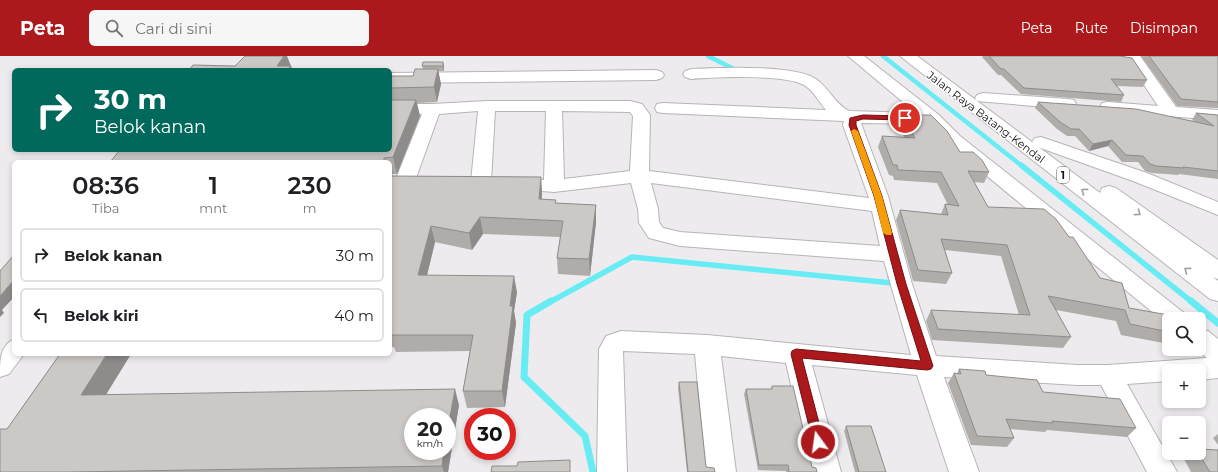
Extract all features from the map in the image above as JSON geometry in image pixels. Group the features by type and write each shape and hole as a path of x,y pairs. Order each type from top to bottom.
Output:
{"main road":[{"path":"855,56 933,119 954,140 1167,312"},
{"name":"Jalan Raya Batang-Kendal","path":"907,56 1218,293"},
{"name":"Jalan Raya Batang-Kendal","path":"927,56 1041,142 1218,271"},
{"path":"1128,57 1170,111"},
{"path":"691,74 725,72 769,74 804,80 812,84 834,111 855,117"},
{"path":"392,78 656,76"},
{"path":"983,98 1218,115"},
{"path":"487,106 474,182 554,186 639,176 880,206"},
{"path":"392,109 432,109 487,106 624,106 636,108 642,115 639,176 648,209 649,223 656,233 667,236 893,254"},
{"path":"554,106 554,186"},
{"path":"663,108 933,119"},
{"path":"405,181 432,109"},
{"path":"855,117 852,125 880,206 927,366 964,472"},
{"path":"1041,142 1140,177 1218,209"},
{"path":"612,472 611,349 615,343 621,341 630,340 707,345 927,366 1108,375 1162,371"},
{"path":"1206,344 1218,353"},
{"path":"707,345 721,472"},
{"path":"0,367 12,352"},
{"path":"796,354 826,472"},
{"path":"1206,369 1218,368"},
{"path":"1108,375 1162,472"}],"building":[{"path":"245,56 284,56 277,66 291,66 290,68 191,68 193,65 235,66"},
{"path":"989,56 1119,56 1132,58 1147,80 1111,79 1124,95 1024,88 1004,69 1001,69"},
{"path":"1149,56 1218,56 1218,102 1181,99"},
{"path":"423,62 443,62 443,66 422,66"},
{"path":"415,69 438,69 434,87 392,88 392,76 413,76"},
{"path":"392,100 416,100 393,157 384,158 384,160 112,160 118,152 392,152"},
{"path":"1038,102 1136,109 1214,126 1196,113 1218,115 1218,171 1156,166 1150,164 1143,156 1126,155 1112,140 1093,144 1079,129 1071,129 1060,122"},
{"path":"901,115 931,115 947,131 960,152 973,152 982,160 989,172 968,171 988,207 1044,209 1056,219 1069,237 1073,237 1100,278 1122,283 1129,308 1162,314 1162,331 1130,324 1125,310 1048,296 1071,337 938,329 931,310 1030,315 1007,245 941,239 952,273 918,270 900,210 948,215 945,204 959,206 941,172 898,170 897,165 893,165 882,136 915,138"},
{"path":"392,176 541,177 539,199 556,200 555,203 596,205 589,259 557,258 563,221 480,217 469,233 431,226 418,275 514,276 510,306 513,306 502,391 463,391 473,335 392,335"},
{"path":"12,257 12,282 0,296 0,271"},
{"path":"59,356 106,356 81,395 455,389 452,408 404,408 404,460 443,460 442,466 0,472 0,429 7,429"},
{"path":"959,369 985,371 986,375 1037,380 1043,392 1120,399 1136,428 1006,419 1014,438 977,436 954,373 961,374"},
{"path":"679,382 697,382 706,467 714,468 715,472 688,472"},
{"path":"772,386 793,386 812,467 816,468 817,472 789,472 788,465 759,465 746,389 772,389"},
{"path":"846,426 871,426 886,472 859,472"},
{"path":"1206,449 1218,450 1218,472 1210,472 1202,460 1206,460"},
{"path":"570,460 570,472 491,472 492,466 517,466 518,462"}],"waterway":[{"path":"708,56 738,71"},
{"path":"883,56 1022,166"},
{"path":"1021,165 1192,302"},
{"path":"550,302 632,257 892,283 890,277"},
{"path":"551,301 527,315 524,377 585,436 593,472"},
{"path":"1191,301 1218,323"}],"slow traffic":[{"path":"854,131 878,196 887,233"}],"route":[{"path":"818,442 796,354 927,366 901,284 878,196 852,125 853,120 863,117 905,118"}]}
